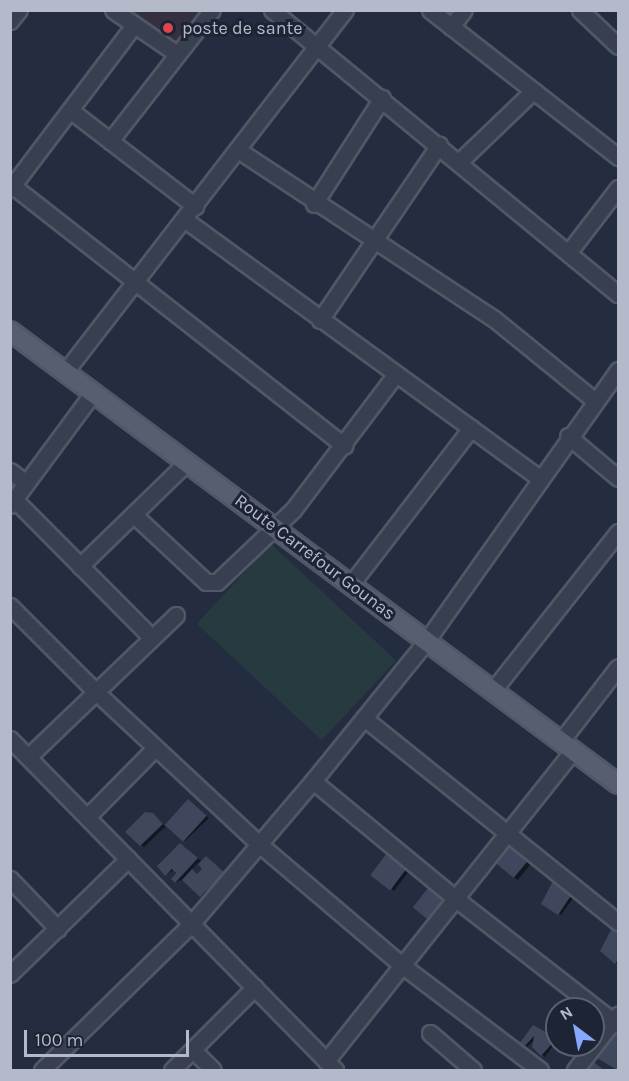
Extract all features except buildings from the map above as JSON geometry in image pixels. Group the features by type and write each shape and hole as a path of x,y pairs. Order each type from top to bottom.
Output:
{"main road":[{"name":"Route Carrefour Gounas","path":"10,331 494,689 618,784"}],"street":[{"path":"10,21 19,10"},
{"path":"113,10 177,54"},
{"path":"111,141 212,10"},
{"path":"272,10 318,45 618,294"},
{"path":"65,372 345,10"},
{"path":"430,10 618,157"},
{"path":"451,27 464,10"},
{"path":"580,10 618,46"},
{"path":"134,25 12,188 136,282 344,446"},
{"path":"459,162 533,91"},
{"path":"314,204 382,98"},
{"path":"70,110 195,206"},
{"path":"320,320 439,145"},
{"path":"238,150 314,204 493,318 595,401"},
{"path":"568,254 618,188"},
{"path":"184,219 539,478"},
{"path":"42,1071 192,923 313,781 427,640 568,436 618,370"},
{"path":"134,515 212,584 275,528 344,446 395,375"},
{"path":"93,393 13,502 152,638"},
{"path":"351,584 471,428"},
{"path":"568,436 618,478"},
{"path":"80,566 187,462"},
{"path":"10,471 26,483"},
{"path":"494,689 618,532"},
{"path":"10,606 96,692 259,844 403,966 540,1071"},
{"path":"28,757 176,615"},
{"path":"10,739 331,1066 403,966 507,832 567,745 613,685 618,667"},
{"path":"364,718 618,922"},
{"path":"87,817 155,748"},
{"path":"313,781 456,899 617,1020 575,1071"},
{"path":"10,974 128,859"},
{"path":"10,879 58,929"},
{"path":"172,1071 255,987"},
{"path":"430,1033 473,1071"},
{"path":"193,1050 213,1071"}],"shaded area":[{"name":"poste de sante","path":"123,11 200,11 173,46"},
{"path":"271,544 396,661 322,740 197,624"}],"place":[{"name":"poste de sante","path":"168,28"}]}
